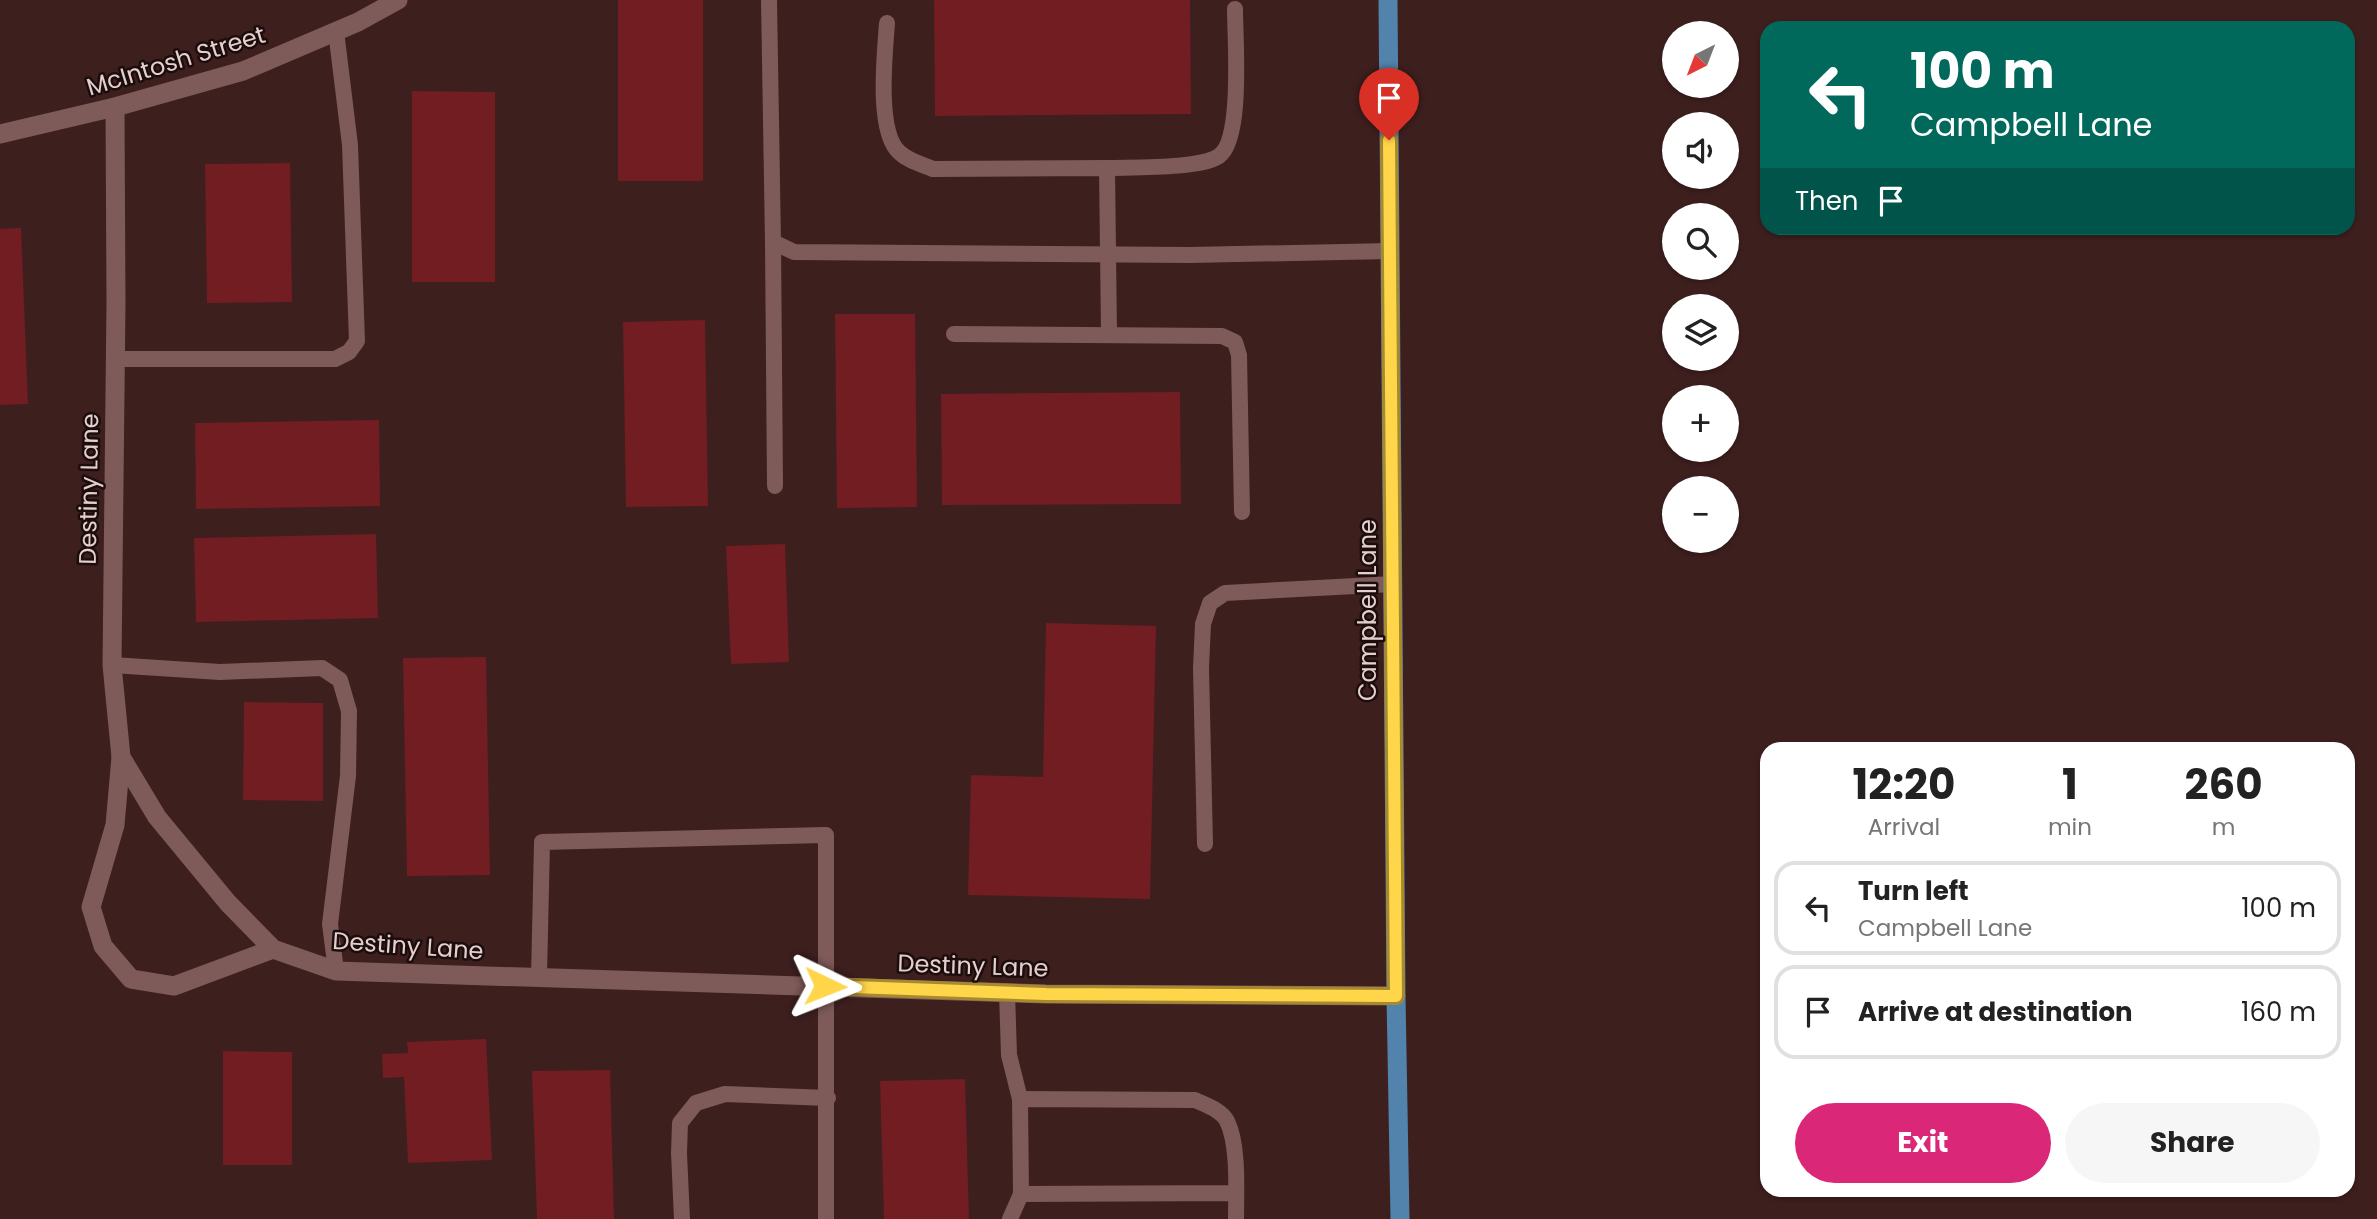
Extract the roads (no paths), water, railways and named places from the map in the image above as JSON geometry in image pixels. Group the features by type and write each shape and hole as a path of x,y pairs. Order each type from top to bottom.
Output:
{"main road":[{"name":"Campbell Lane","path":"1388,0 1400,1219"}],"street":[{"name":"McIntosh Street","path":"0,134 115,107 243,71 358,22 398,0"},
{"name":"Destiny Lane","path":"115,107 112,665 121,757 157,817 228,903 273,949 336,971 1007,992 1396,996"},
{"path":"121,757 115,825 91,907 103,946 131,979 174,986 273,949"}],"lane":[{"path":"769,0 775,486"},
{"path":"887,23 883,92 888,132 896,150 908,160 933,169 1107,168 1200,163 1218,157 1227,148 1233,133 1235,110 1235,9"},
{"path":"115,359 335,359 349,352 357,341 350,145 336,31"},
{"path":"1107,168 1109,333"},
{"path":"773,242 794,252 1108,254 1390,251"},
{"path":"954,334 1109,333 1222,336 1235,342 1239,355 1242,512"},
{"path":"1205,845 1200,668 1203,624 1210,603 1225,593 1393,584"},
{"path":"112,665 220,671 322,668 340,680 349,711 348,776 330,924 336,971"},
{"path":"538,977 542,842 826,835 826,1219"},
{"path":"1007,992 1009,1055 1020,1100 1021,1194 1010,1219"},
{"path":"682,1219 680,1123 696,1103 725,1094 828,1098"},
{"path":"1020,1100 1195,1100 1214,1108 1226,1120 1233,1143 1237,1219"},
{"path":"1021,1194 1236,1194"}]}
